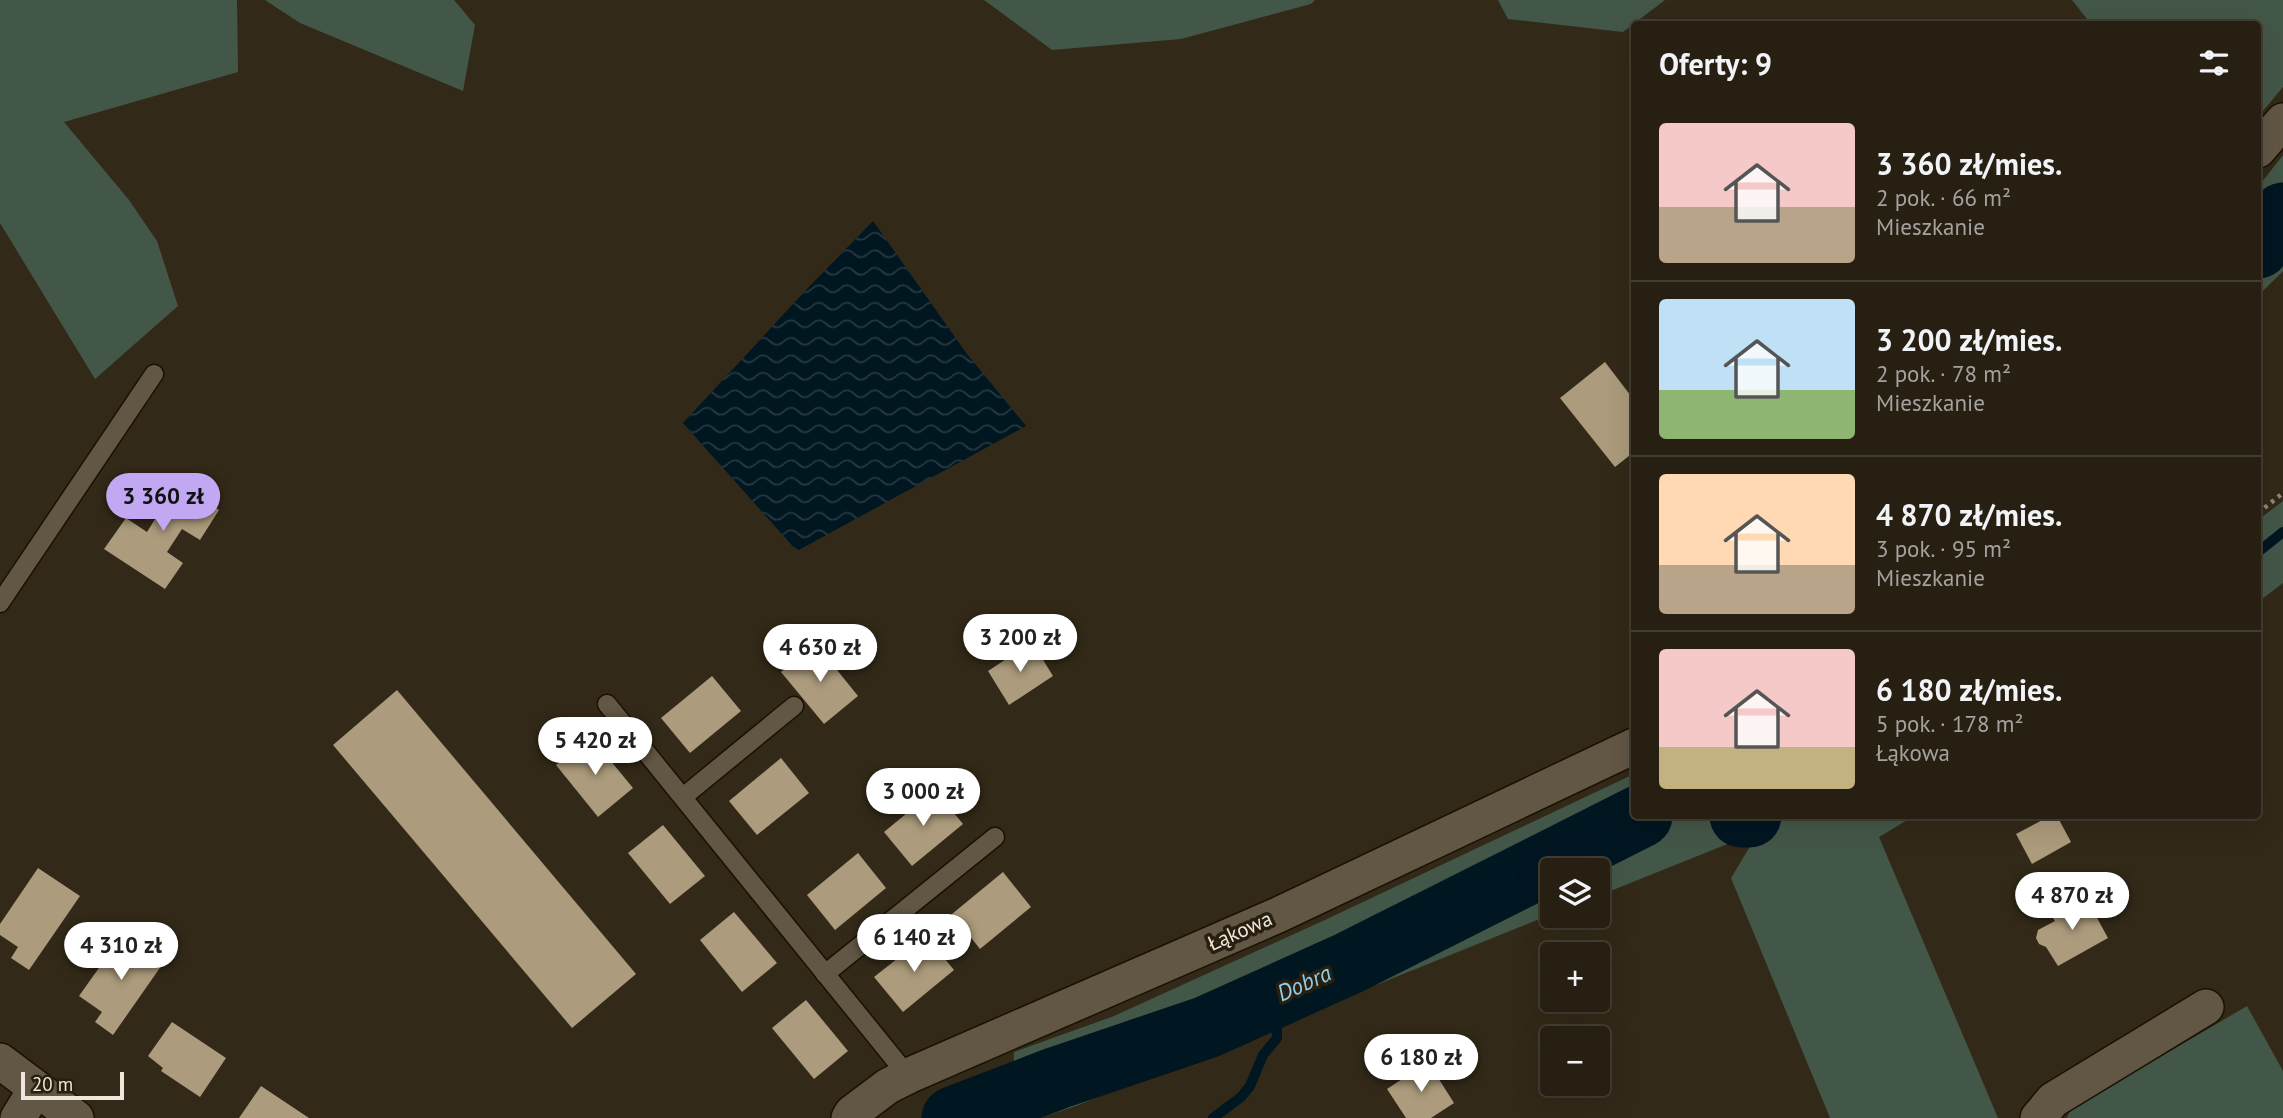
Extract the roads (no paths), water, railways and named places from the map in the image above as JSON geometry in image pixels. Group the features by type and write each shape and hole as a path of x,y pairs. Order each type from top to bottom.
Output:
{"street":[{"path":"2261,147 2283,121"},
{"name":"Łąkowa","path":"849,1118 888,1086 908,1076 1278,915 1631,747"},
{"path":"2038,1118 2053,1100 2206,1007"},
{"path":"0,1061 76,1118"},
{"path":"18,1118 36,1088"}],"lane":[{"path":"0,603 154,374"},
{"path":"607,704 908,1076"},
{"path":"683,797 794,706"},
{"path":"825,974 995,838"}],"water":[{"path":"873,221 967,354 1026,426 797,551 683,423"}],"waterway":[{"name":"Dobra","path":"2261,243 2283,214"},
{"path":"2261,550 2283,532"},
{"name":"Dobra","path":"953,1118 1057,1078 1207,1027 1349,963 1635,819"},
{"path":"1213,1118 1241,1097 1250,1086 1263,1055 1277,1038 1276,996"}]}
